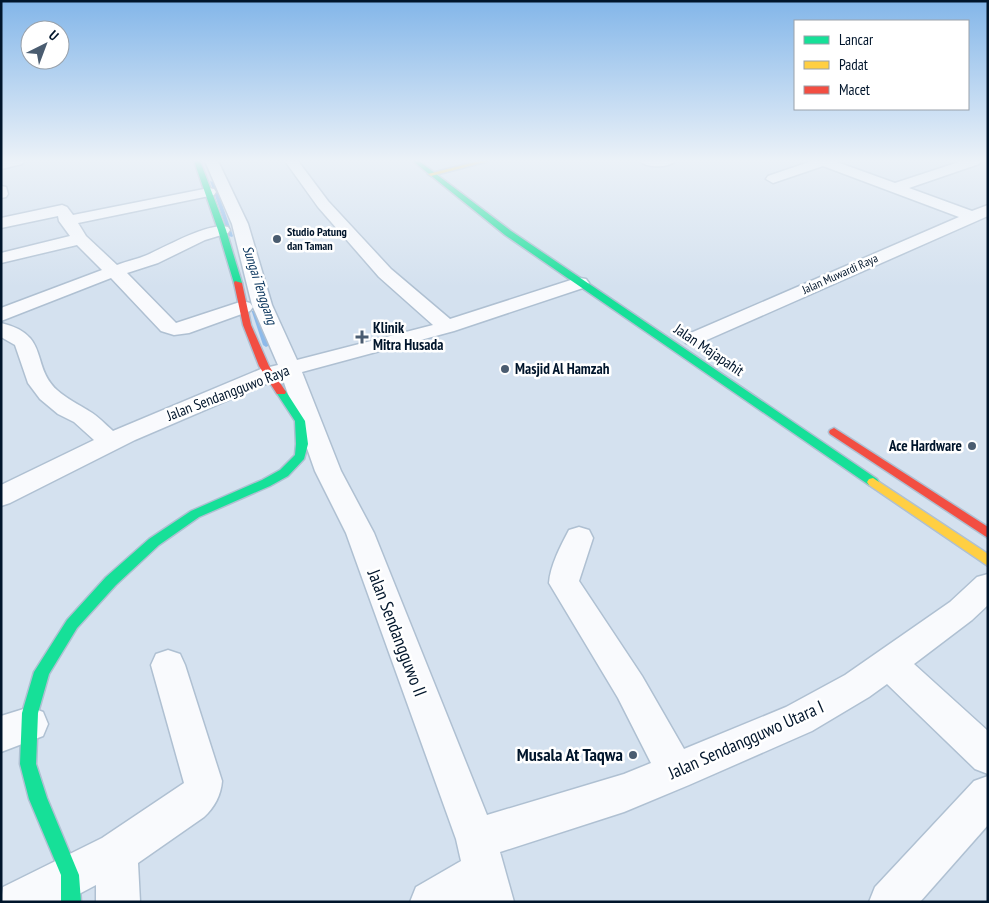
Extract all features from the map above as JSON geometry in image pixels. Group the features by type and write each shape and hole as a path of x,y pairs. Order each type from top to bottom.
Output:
{"main road":[{"path":"70,888 38,800 16,729 30,713 42,672 72,624 111,581 154,542 195,514 266,483 284,473 300,456 302,444 300,421 280,371 247,325 222,230 213,203"},
{"name":"Jalan Majapahit","path":"474,203 512,236 988,561"},
{"name":"Jalan Majapahit","path":"483,203 524,230"},
{"path":"631,316 648,310"},
{"path":"825,426 988,533"}],"street":[{"path":"67,221 154,203"},
{"name":"Jalan Sendangguwo II","path":"230,203 240,224 280,371 360,533 485,870"},
{"path":"322,203 385,273 447,327"},
{"path":"947,203 979,213"},
{"path":"1,224 59,210 80,239 168,327 182,329 243,307"},
{"name":"Jalan Muwardi Raya","path":"695,341 979,213"},
{"path":"1,316 77,284 160,256 199,237 222,230"},
{"path":"1,258 80,239"},
{"name":"Jalan Sendangguwo Raya","path":"1,496 110,441 213,396 280,371 447,327 580,283"},
{"path":"1,329 20,338 25,344 39,383 48,394 66,410 82,417 110,441"},
{"path":"579,538 573,558 565,573 564,584 630,687 676,772"},
{"name":"Jalan Sendangguwo Utara I","path":"432,902 624,792 800,719 857,686 961,611 988,586"},
{"path":"889,663 988,756"},
{"path":"18,902 70,888 117,853 190,804 203,789 203,781 168,666"},
{"path":"890,902 988,795"},
{"path":"117,853 118,902"}],"waterway":[{"name":"Sungai Tenggang","path":"220,203 231,236"},
{"name":"Sungai Tenggang","path":"254,312 266,345"}],"traffic: fast":[{"path":"212,203 238,283"},
{"path":"470,203 508,233 873,482"},
{"path":"71,902 70,875 38,799 28,764 30,713 42,672 72,624 111,581 154,542 195,514 266,483 284,473 300,456 302,444 300,421 281,392"}],"traffic: slow":[{"path":"873,482 988,561"}],"traffic: jam":[{"path":"238,283 247,325 264,366 281,392"},
{"path":"834,432 988,533"}],"place":[{"name":"Studio Patung dan Taman","path":"277,239"},
{"name":"Klinik Mitra Husada","path":"362,337"},
{"name":"Masjid Al Hamzah","path":"505,369"},
{"name":"Ace Hardware","path":"972,446"},
{"name":"Musala At Taqwa","path":"633,755"}]}
